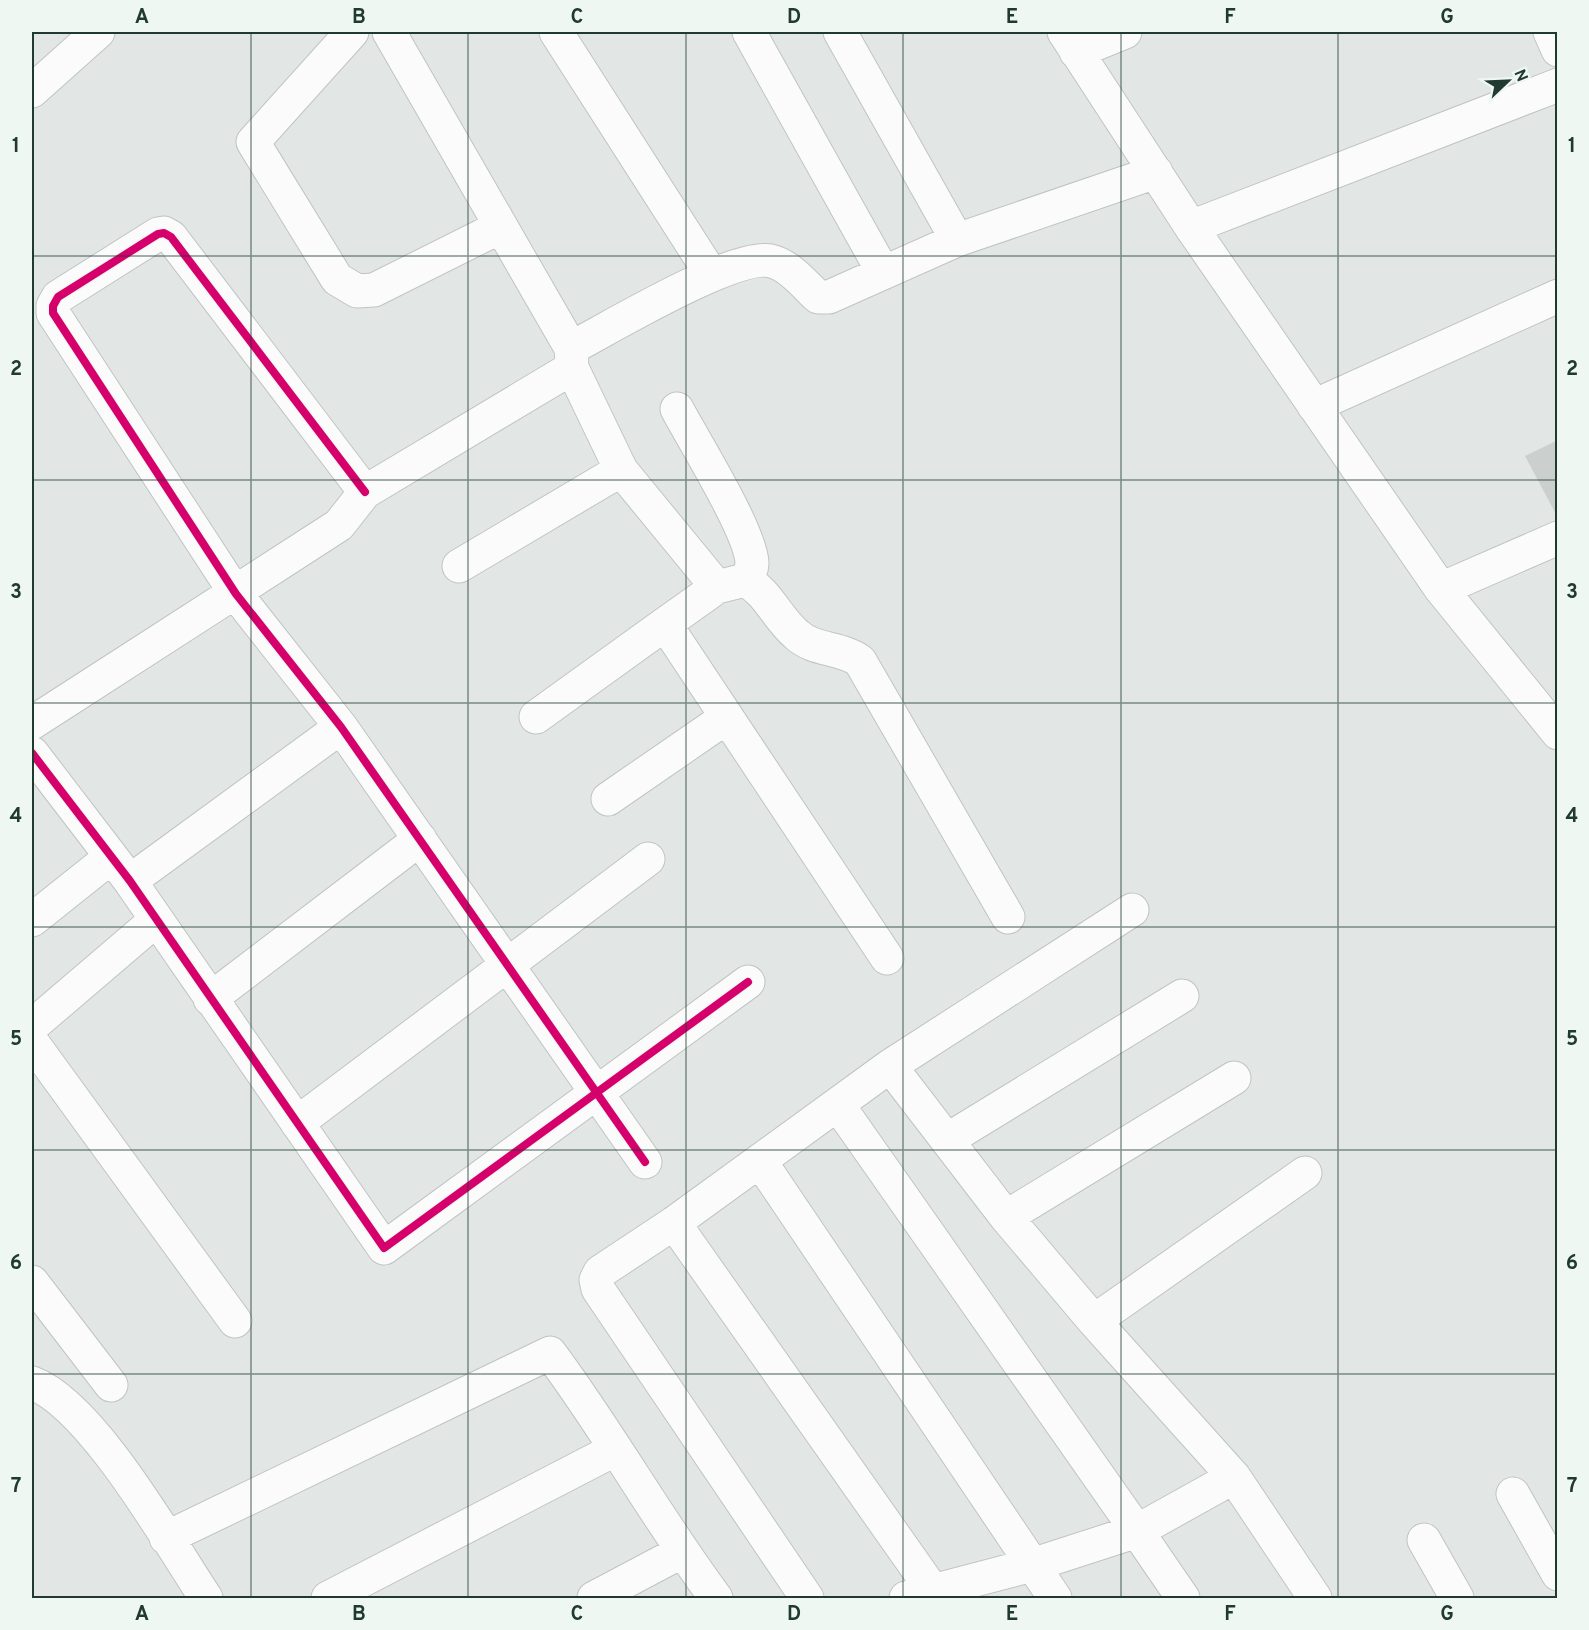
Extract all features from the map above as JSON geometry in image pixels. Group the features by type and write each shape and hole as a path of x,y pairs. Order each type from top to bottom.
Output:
{"street":[{"path":"32,91 98,32"},
{"path":"352,32 253,142 337,279 357,291 374,290 500,227"},
{"path":"389,32 500,227 571,358 621,470 731,583 755,585 796,635 810,643 852,655 860,661 1008,917"},
{"path":"556,32 711,274"},
{"path":"749,32 883,272"},
{"path":"840,32 957,240"},
{"path":"1125,32 1070,42 1191,227 1441,589 1557,733"},
{"path":"1550,32 1557,50"},
{"path":"1191,227 1557,85"},
{"path":"32,723 236,594 339,525 365,492 571,358 711,274 770,260 783,265 818,297 829,297 957,240 1156,172"},
{"path":"365,492 171,237 164,233 158,234 58,297 53,306 53,313 236,594 341,728 645,1162"},
{"path":"1314,406 1557,296"},
{"path":"536,717 665,624 731,583 752,563 740,526 677,409"},
{"path":"459,566 621,470"},
{"path":"1441,589 1557,538"},
{"path":"665,624 887,958"},
{"path":"608,799 727,717"},
{"path":"32,920 120,869 341,728"},
{"path":"32,753 120,869 384,1248 748,982"},
{"path":"210,999 420,839"},
{"path":"297,1123 506,963 648,859"},
{"path":"807,1599 598,1289 596,1280 600,1272 674,1223 890,1066 1132,910"},
{"path":"32,1026 156,920"},
{"path":"947,1140 1182,996"},
{"path":"32,1042 235,1321"},
{"path":"890,1066 1006,1217 1094,1321 1234,1477 1315,1599"},
{"path":"1006,1217 1234,1078"},
{"path":"838,1105 1183,1599"},
{"path":"760,1161 1055,1599"},
{"path":"1094,1321 1305,1173"},
{"path":"674,1223 925,1596 1137,1531 1234,1477"},
{"path":"32,1282 111,1385"},
{"path":"166,1538 545,1353 550,1353 616,1449 681,1552 716,1599"},
{"path":"32,1383 65,1406 110,1452 206,1599"},
{"path":"328,1599 616,1449"},
{"path":"1513,1494 1557,1574"},
{"path":"1424,1540 1457,1599"},
{"path":"594,1599 681,1552"}],"building":[{"path":"1558,440 1558,518 1525,456"}],"cycle path":[{"path":"365,492 171,237 164,233 158,234 58,297 53,306 53,313 236,594 341,727 645,1162"},
{"path":"32,753 130,881 384,1248 748,982"}]}
